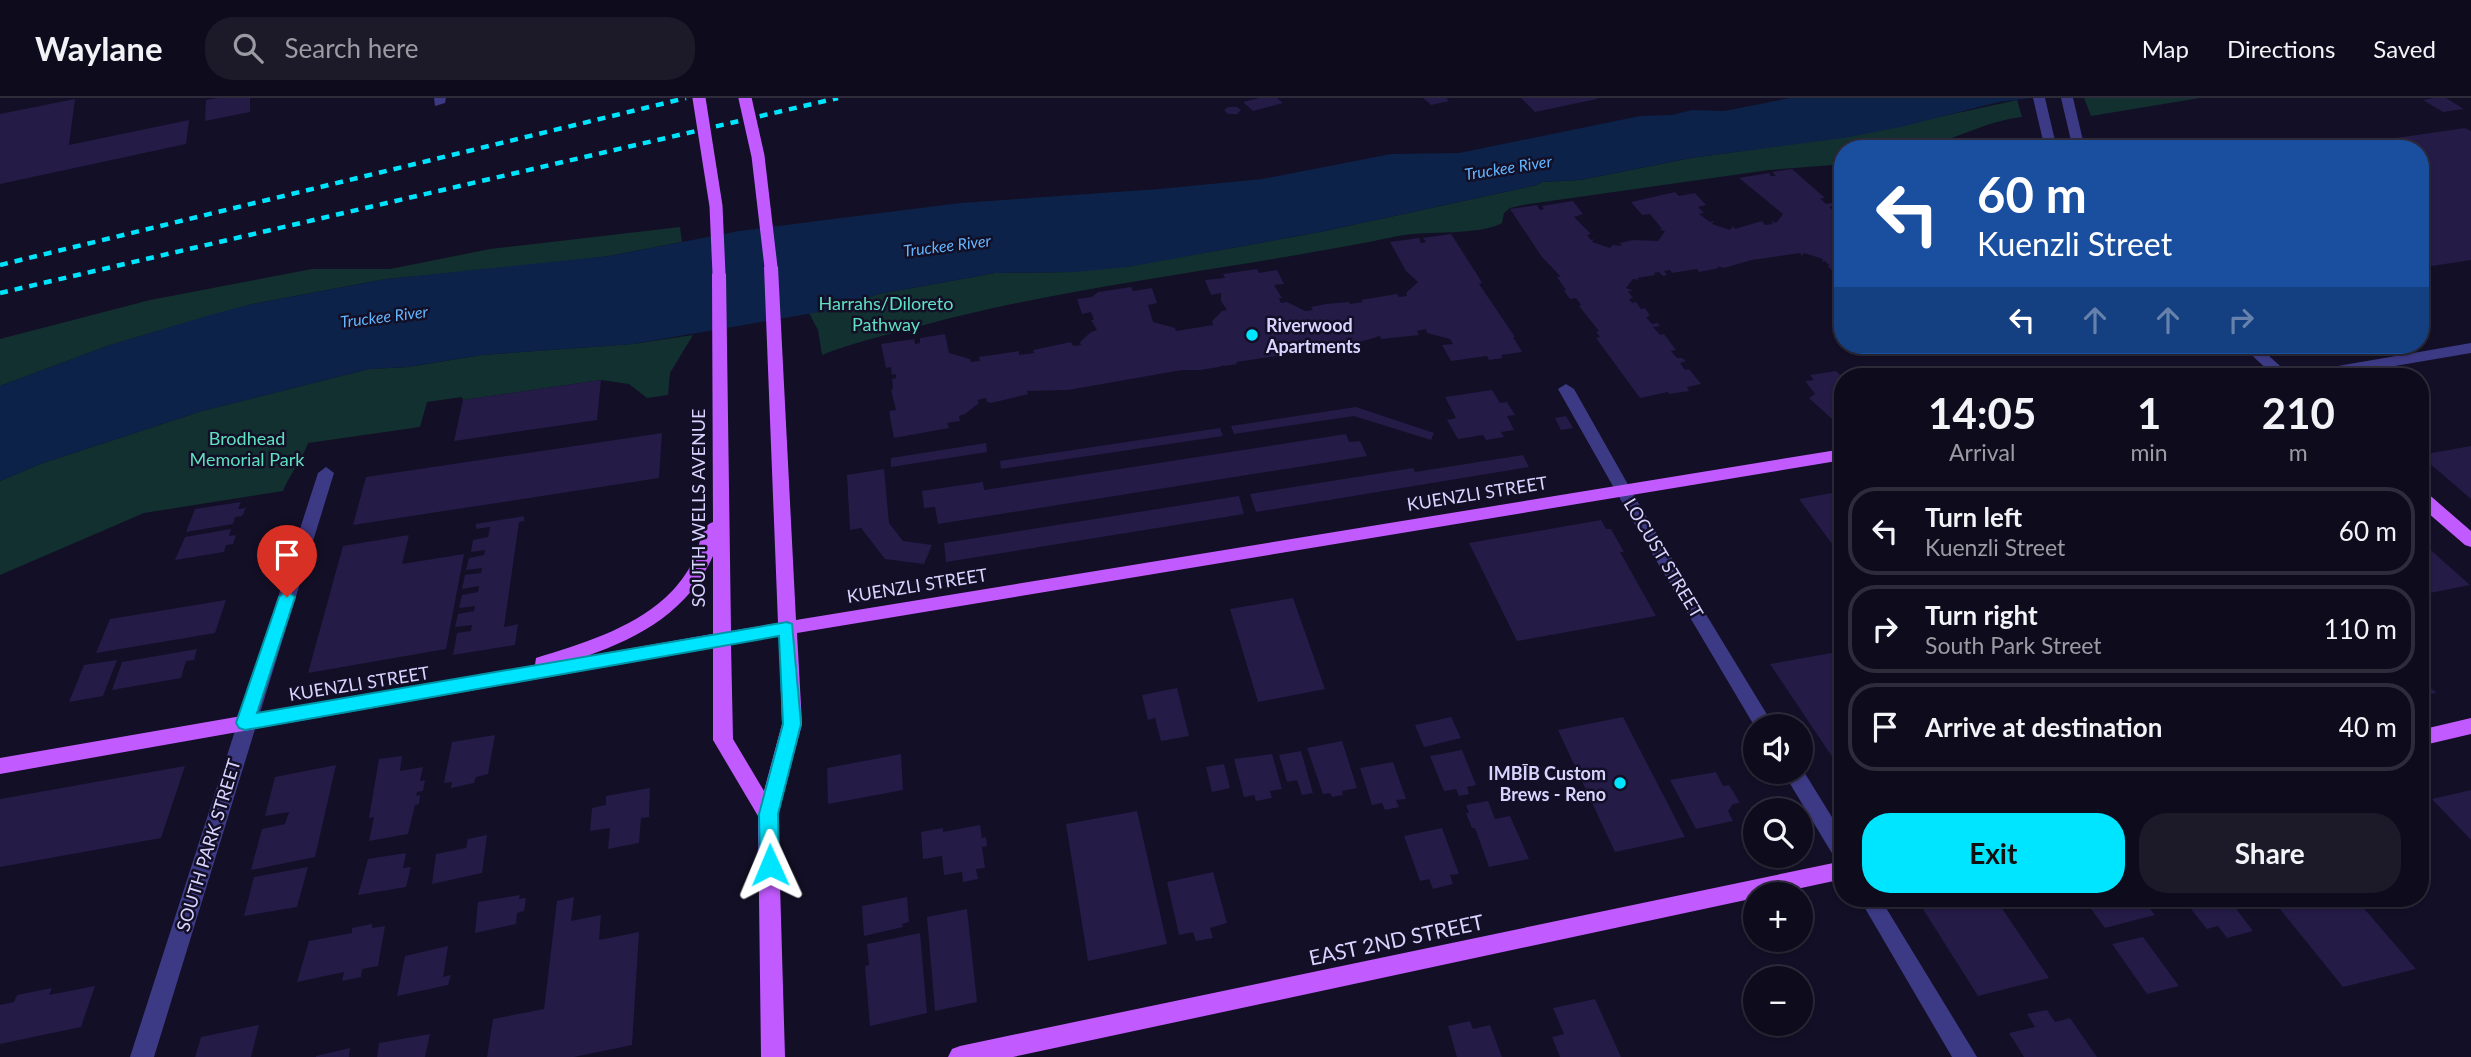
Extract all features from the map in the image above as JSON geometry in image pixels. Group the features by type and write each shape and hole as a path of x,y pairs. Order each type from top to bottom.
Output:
{"main road":[{"name":"SOUTH WELLS AVENUE","path":"699,98 716,206 719,274 723,740 768,814"},
{"path":"745,98 758,156 771,267 792,724 768,814 773,1057"},
{"name":"KUENZLI STREET","path":"0,766 787,628 1834,455"},
{"path":"484,683 584,650 654,617 688,585 708,554 720,497"},
{"path":"2429,504 2471,541"},
{"path":"2429,736 2471,726"},
{"name":"EAST 2ND STREET","path":"960,1057 1834,872"}],"street":[{"path":"2039,98 2049,140"},
{"path":"2067,98 2077,140"},
{"path":"2355,368 2471,348"},
{"path":"2258,354 2274,368"},
{"name":"LOCUST STREET","path":"1566,389 1623,490 1758,714"},
{"name":"SOUTH PARK STREET","path":"142,1057 326,472"},
{"path":"1800,784 1834,839"},
{"path":"1874,907 1965,1057"}],"green space":[{"path":"2084,98 2200,98 2091,116"},
{"name":"Harrahs/Diloreto Pathway","path":"2017,100 2022,117 1991,124 1946,140 1834,140 1833,165 1769,170 1523,205 1510,208 1504,213 1502,223 1480,230 1410,234 1042,298 924,325 822,355 818,330 809,313 831,310 879,294 995,273 1074,272 1204,253 1320,232 1542,182 1580,180 1691,158 1852,136"},
{"path":"680,227 682,242 609,256 386,279 252,304 110,345 0,386 0,339 150,300 312,269 390,269 490,249"},
{"name":"Brodhead Memorial Park","path":"693,335 670,373 668,395 647,398 629,384 601,380 463,400 462,397 427,402 420,427 308,443 283,491 144,513 0,575 0,481 40,464 202,411 369,369 408,367 482,355 633,344"}],"water":[{"name":"Truckee River","path":"1790,98 2031,98 1999,102 1901,127 1843,138 1691,158 1580,180 1542,182 1320,232 1128,267 1074,272 995,273 879,294 831,310 633,344 482,355 408,367 369,369 202,411 40,464 0,481 0,386 110,345 252,304 386,279 609,256 739,231 960,203 1262,179 1391,154 1459,153 1640,116 1672,115 1692,110 1724,111"}],"building":[{"path":"250,98 250,112 205,121 206,100"},
{"path":"1259,98 1277,98 1283,103 1253,111 1243,102"},
{"path":"1423,98 1446,98 1449,101 1431,105"},
{"path":"1521,98 1597,98 1597,99 1535,112"},
{"path":"2446,98 2464,109 2443,112 2423,100"},
{"path":"75,99 69,145 189,120 186,144 0,184 0,114"},
{"path":"1228,107 1241,110 1237,114 1228,114 1224,110"},
{"path":"2465,128 2471,131 2471,260 2432,266 2429,264 2429,140 2382,140"},
{"path":"1792,169 1825,198 1820,198 1826,204 1834,205 1829,207 1834,211 1834,272 1825,261 1822,262 1823,259 1804,253 1802,256 1800,253 1752,260 1724,268 1717,266 1719,268 1699,272 1697,269 1672,273 1670,270 1664,271 1667,275 1663,276 1659,272 1637,278 1639,280 1633,279 1626,288 1634,291 1628,291 1633,298 1629,299 1632,303 1636,302 1641,309 1645,308 1650,316 1646,317 1652,324 1658,323 1660,326 1653,327 1660,335 1664,334 1676,350 1671,351 1677,358 1686,361 1680,363 1685,370 1689,369 1701,384 1687,387 1689,391 1669,394 1668,392 1640,398 1596,338 1600,337 1596,332 1599,331 1579,306 1581,305 1576,298 1570,299 1564,291 1566,290 1557,277 1561,277 1542,257 1510,209 1537,205 1540,210 1544,209 1542,206 1573,201 1583,214 1574,217 1591,234 1587,235 1591,240 1594,239 1592,242 1610,248 1633,240 1658,241 1665,231 1658,229 1662,229 1650,214 1642,215 1631,202 1675,192 1679,196 1695,193 1706,205 1698,207 1704,213 1699,214 1710,222 1714,221 1712,224 1730,230 1733,226 1735,229 1762,221 1765,225 1773,224 1771,221 1776,223 1783,214 1739,178 1769,173 1776,176 1772,172"},
{"name":"Riverwood Apartments","path":"1451,234 1522,352 1489,360 1487,356 1451,361 1442,345 1453,344 1450,339 1427,333 1426,329 1417,331 1419,335 1381,339 1380,336 1346,346 1068,390 1027,391 1028,394 991,403 987,402 986,398 977,400 979,403 959,416 960,421 947,423 949,428 894,438 889,411 896,410 891,390 892,379 896,378 896,374 892,375 891,367 886,368 881,344 914,339 915,344 920,343 920,338 945,334 949,353 970,359 971,362 980,361 979,357 1019,351 1019,355 1034,353 1033,350 1071,342 1073,346 1081,345 1080,342 1097,330 1091,320 1094,320 1091,312 1082,314 1077,299 1092,297 1098,292 1131,287 1133,291 1152,288 1157,303 1148,305 1153,322 1175,328 1176,331 1213,325 1212,321 1222,311 1227,310 1221,301 1221,293 1211,295 1205,280 1225,278 1223,274 1257,269 1259,273 1277,270 1284,284 1274,285 1282,298 1279,298 1281,303 1287,302 1305,311 1326,304 1350,304 1397,294 1399,297 1407,296 1406,293 1418,282 1406,271 1390,242 1419,238 1421,243 1426,242 1423,238"},
{"path":"1834,371 1834,420 1809,398 1815,394 1805,381 1814,380 1810,375"},
{"path":"601,380 597,420 454,441 463,400"},
{"path":"1492,390 1500,403 1507,402 1515,415 1507,416 1514,430 1501,432 1504,437 1486,440 1483,435 1458,439 1447,420 1456,418 1445,397"},
{"path":"1356,407 1434,433 1431,440 1354,416 1234,434 1231,426"},
{"path":"1566,416 1573,428 1561,430 1555,418"},
{"path":"1220,428 1223,436 1001,469 1000,461"},
{"path":"662,433 659,478 353,525 366,477"},
{"path":"1346,434 1349,442 1360,441 1367,456 938,524 935,507 924,508 922,491 983,482 984,490"},
{"path":"986,443 987,452 891,467 891,458"},
{"path":"2471,446 2471,499 2429,463 2429,453"},
{"path":"1523,455 1529,467 1256,512 1250,494 1413,468 1415,472"},
{"path":"884,469 889,523 903,541 932,545 924,564 885,559 861,528 850,530 847,475"},
{"path":"1834,493 1834,547 1799,499"},
{"path":"1239,496 1244,514 946,562 944,543"},
{"path":"241,502 238,509 246,508 242,516 235,517 233,524 186,532 195,509"},
{"path":"524,516 524,521 519,522 504,627 518,624 515,645 453,655 457,633 471,631 472,625 455,627 458,614 474,611 475,606 459,608 462,595 478,592 479,586 462,589 465,575 481,573 482,568 466,570 469,558 484,555 485,550 471,552 473,540 488,537 490,527 476,529 476,524"},
{"path":"1601,520 1606,529 1611,529 1624,552 1620,552 1656,616 1517,641 1469,543"},
{"path":"231,529 229,536 236,535 233,544 226,545 224,552 175,560 185,537"},
{"path":"409,535 402,564 464,554 446,649 308,673 343,546"},
{"path":"2429,549 2470,585 2429,593"},
{"path":"1293,598 1325,689 1258,702 1230,609"},
{"path":"226,600 215,633 96,653 110,619"},
{"path":"197,649 194,660 186,661 181,678 112,690 122,662"},
{"path":"1834,653 1834,760 1813,728 1813,714 1803,714 1770,664"},
{"path":"117,660 103,696 69,702 84,665"},
{"path":"1177,688 1189,736 1161,741 1155,718 1148,720 1142,695"},
{"path":"1451,717 1461,738 1424,747 1415,725"},
{"name":"IMBĪB Custom Brews - Reno","path":"1623,717 1685,837 1615,852 1558,730"},
{"path":"495,735 488,774 476,777 474,783 451,788 452,782 444,783 452,742"},
{"path":"1342,741 1357,788 1342,791 1343,795 1332,797 1330,793 1323,794 1307,748"},
{"path":"1462,750 1476,785 1467,787 1469,794 1459,796 1456,789 1444,791 1430,756"},
{"path":"1301,751 1313,793 1302,795 1297,780 1287,782 1279,755"},
{"path":"901,754 903,790 828,804 827,768"},
{"path":"1272,754 1282,789 1270,791 1272,798 1256,801 1254,795 1244,797 1234,759"},
{"path":"402,756 400,771 423,767 420,781 425,780 423,791 417,792 416,796 420,795 419,804 415,805 408,834 369,841 374,817 369,818 379,759"},
{"path":"1393,762 1406,799 1396,800 1399,807 1385,810 1382,803 1372,805 1360,768"},
{"path":"1224,764 1230,788 1212,792 1206,767"},
{"path":"336,765 315,857 251,870 262,829 285,824 289,812 265,816 275,777"},
{"path":"185,766 161,838 0,867 0,799"},
{"path":"1716,772 1723,786 1729,785 1740,803 1733,804 1728,811 1733,821 1696,829 1670,780"},
{"path":"650,788 649,817 641,818 639,843 608,849 610,828 590,831 592,808 606,805 606,796"},
{"path":"2471,790 2471,840 2432,799"},
{"path":"1488,801 1495,819 1510,816 1529,859 1489,867 1475,828 1472,828 1466,813 1469,813 1466,805"},
{"path":"1137,811 1167,944 1088,961 1066,824"},
{"path":"980,825 982,838 986,837 987,846 982,847 985,868 976,869 978,879 963,882 962,872 944,875 942,856 923,859 921,832 943,828 943,832"},
{"path":"1442,828 1459,874 1450,875 1453,884 1433,889 1429,879 1420,881 1404,836"},
{"path":"487,835 482,873 432,884 436,854 466,848 468,839"},
{"path":"406,853 403,868 411,867 406,887 358,895 368,859"},
{"path":"308,867 297,907 244,916 254,877"},
{"path":"1213,872 1227,923 1210,928 1213,938 1196,941 1193,932 1179,935 1167,882"},
{"path":"520,895 519,899 526,898 524,911 517,913 516,924 475,933 478,902"},
{"path":"574,897 571,921 601,915 599,940 639,932 632,1045 574,1057 487,1057 493,1019 544,1009 557,901"},
{"path":"907,897 909,922 902,924 903,927 864,936 862,906"},
{"path":"1922,907 2001,907 2049,978 1978,996"},
{"path":"2090,907 2149,907 2155,915 2105,928"},
{"path":"2189,907 2235,907 2253,931 2227,938 2218,926 2207,929"},
{"path":"2278,907 2363,907 2416,969 2343,987"},
{"path":"967,909 977,1002 935,1011 927,917"},
{"path":"372,924 372,928 385,926 378,966 362,969 361,977 342,981 344,972 297,982 309,941 352,933 352,928"},
{"path":"920,933 927,1013 870,1026 865,966 869,965 867,944"},
{"path":"2143,937 2179,986 2147,994 2112,944"},
{"path":"448,946 443,977 451,975 448,985 397,996 405,956"},
{"path":"95,986 81,1027 0,1044 0,1005 14,1002 17,995 52,988 49,995"},
{"path":"1595,999 1621,1057 1560,1057 1552,1037 1564,1034 1553,1008"},
{"path":"2047,1010 2055,1022 2070,1018 2097,1057 2024,1057 2009,1033 2035,1027 2027,1014"},
{"path":"1470,1021 1473,1029 1490,1025 1502,1057 1457,1057 1448,1026"},
{"path":"259,1025 251,1057 195,1057 201,1037"},
{"path":"430,1034 425,1057 377,1057 379,1043"},
{"path":"350,1048 349,1057 316,1057 316,1056"}],"railway":[{"path":"0,265 686,98"},
{"path":"0,293 838,98"}],"place":[{"name":"Riverwood Apartments","path":"1252,335"},
{"name":"IMBĪB Custom Brews - Reno","path":"1620,783"}],"route":[{"path":"287,597 245,723 463,687 787,628 792,724 768,814 770,865"}]}
